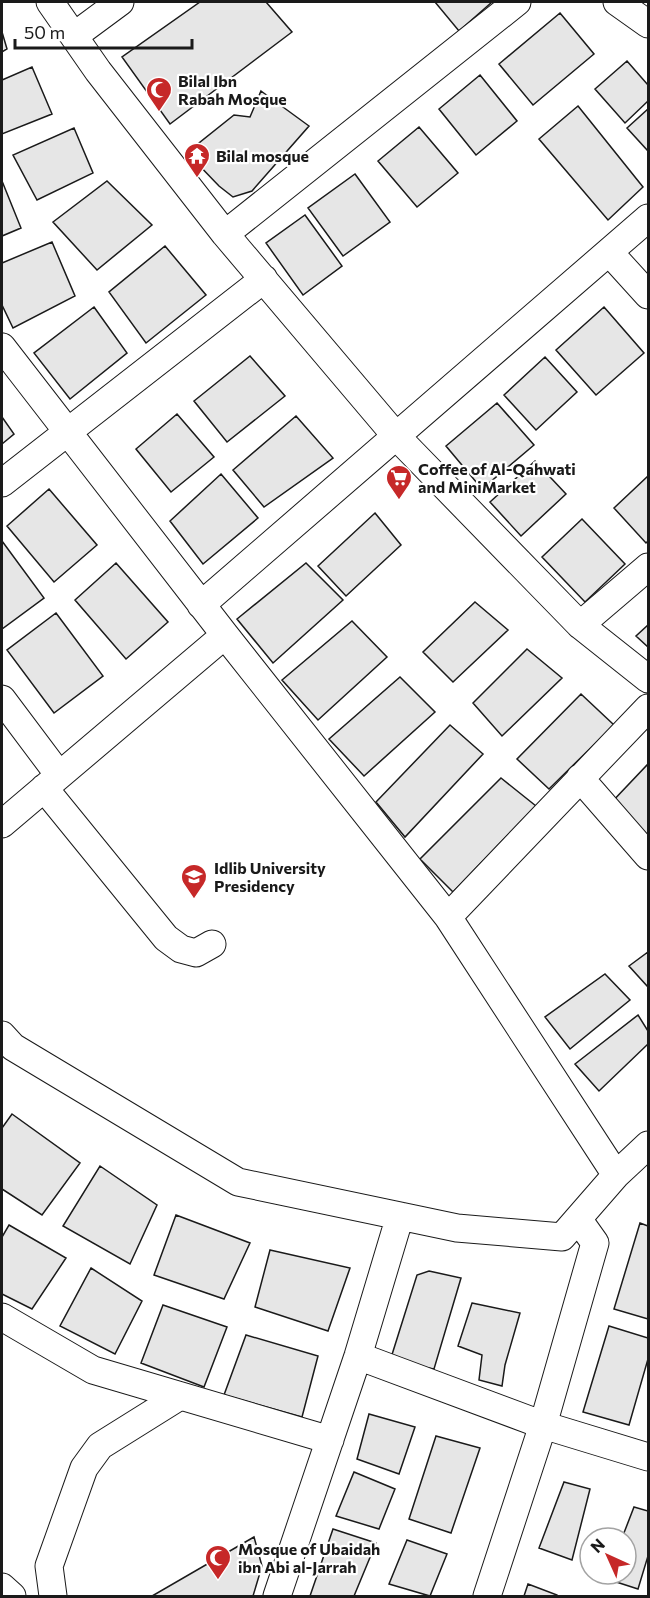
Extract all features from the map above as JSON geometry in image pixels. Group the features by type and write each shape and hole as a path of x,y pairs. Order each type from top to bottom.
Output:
{"street":[{"path":"50,2 98,71 225,234 396,436 580,625 648,679"},
{"path":"74,36 120,2"},
{"path":"225,234 517,2"},
{"path":"201,605 648,218"},
{"path":"609,252 648,295"},
{"path":"2,483 264,279"},
{"path":"2,347 201,605 448,917 616,1175"},
{"path":"580,625 648,567"},
{"path":"2,824 225,635"},
{"path":"2,699 52,781 166,938 181,949 196,953 212,944"},
{"path":"448,917 648,708"},
{"path":"580,778 648,856"},
{"path":"2,1035 13,1047 238,1182 457,1228 562,1237 616,1175 648,1145"},
{"path":"277,1596 358,1356 399,1216"},
{"path":"486,1596 543,1425 595,1243 578,1219"},
{"path":"2,1317 93,1370 330,1440"},
{"path":"358,1356 543,1425 648,1457"},
{"path":"53,1596 49,1566 84,1468 100,1446 180,1396"},
{"path":"2,1587 12,1596"}],"building":[{"path":"200,2 266,2 292,32 170,124 122,57"},
{"path":"435,2 492,2 459,31"},
{"path":"560,13 594,54 533,105 499,64"},
{"path":"2,32 7,49 2,52"},
{"path":"627,61 648,85 648,101 625,123 595,89"},
{"path":"32,67 52,114 2,134 2,80"},
{"path":"480,75 517,121 476,155 439,109"},
{"path":"261,91 309,126 252,191 233,197 194,160 199,143 234,115 250,117"},
{"path":"578,106 643,187 608,220 539,139"},
{"path":"648,109 648,151 627,128"},
{"path":"419,127 458,173 417,207 378,161"},
{"path":"74,128 93,173 37,200 13,155"},
{"path":"355,174 390,222 343,256 308,208"},
{"path":"2,181 21,228 2,236"},
{"path":"107,181 152,225 97,270 53,222"},
{"path":"305,215 342,266 303,295 266,243"},
{"path":"52,242 75,296 13,328 2,305 2,263"},
{"path":"165,246 206,295 146,343 109,292"},
{"path":"94,307 127,353 70,399 34,353"},
{"path":"604,307 644,353 596,395 556,350"},
{"path":"250,356 285,396 227,442 194,401"},
{"path":"545,357 577,392 536,430 504,395"},
{"path":"497,403 534,445 482,489 446,446"},
{"path":"177,414 214,457 171,492 136,449"},
{"path":"296,416 333,458 264,507 233,470"},
{"path":"2,417 14,434 2,444"},
{"path":"535,461 566,494 521,536 490,502"},
{"path":"221,474 258,518 203,564 170,521"},
{"path":"648,476 648,541 646,543 614,508"},
{"path":"49,489 97,545 54,582 7,526"},
{"path":"375,513 401,545 346,596 318,566"},
{"path":"582,519 625,564 585,602 542,557"},
{"path":"2,541 44,598 2,629"},
{"path":"116,563 168,622 126,659 75,600"},
{"path":"306,563 343,600 273,663 237,619"},
{"path":"475,602 508,630 453,682 423,652"},
{"path":"56,613 103,676 54,713 7,650"},
{"path":"352,621 387,657 318,720 282,680"},
{"path":"648,625 648,647 636,636"},
{"path":"527,649 562,678 502,736 473,703"},
{"path":"400,677 435,712 364,776 329,739"},
{"path":"581,694 614,725 549,789 517,759"},
{"path":"450,725 483,754 405,837 376,802"},
{"path":"648,764 648,839 610,804"},
{"path":"501,778 536,806 453,892 420,859"},
{"path":"648,952 648,987 629,966"},
{"path":"605,974 630,1000 570,1049 545,1017"},
{"path":"638,1015 648,1031 648,1044 599,1091 575,1064"},
{"path":"12,1114 80,1163 42,1215 2,1189 2,1128"},
{"path":"100,1166 157,1205 130,1264 63,1226"},
{"path":"176,1215 250,1243 224,1299 154,1275"},
{"path":"640,1223 648,1226 648,1319 614,1309"},
{"path":"9,1225 66,1258 32,1309 2,1294 2,1237"},
{"path":"270,1250 350,1268 328,1331 255,1307"},
{"path":"91,1268 142,1301 115,1354 60,1326"},
{"path":"429,1271 461,1278 434,1369 390,1361 417,1275"},
{"path":"472,1303 520,1313 505,1365 502,1386 479,1380 482,1355 458,1346"},
{"path":"163,1305 227,1327 204,1387 141,1363"},
{"path":"609,1326 648,1338 648,1359 629,1425 583,1412"},
{"path":"246,1335 318,1356 302,1417 224,1395"},
{"path":"369,1414 415,1427 399,1474 357,1459"},
{"path":"436,1436 480,1448 451,1533 409,1519"},
{"path":"354,1472 395,1489 379,1529 336,1516"},
{"path":"564,1482 590,1489 581,1526 578,1526 572,1560 539,1548"},
{"path":"634,1507 648,1511 648,1556 638,1589 629,1586 638,1586 638,1526 627,1526"},
{"path":"333,1529 376,1543 354,1596 310,1596"},
{"name":"Mosque of Ubaidah ibn Abi al-Jarrah","path":"254,1537 262,1566 253,1596 152,1596"},
{"path":"407,1540 447,1554 430,1596 389,1584"},
{"path":"528,1584 557,1595 557,1596 524,1596"}],"place":[{"name":"Bilal Ibn Rabah Mosque","path":"159,113"},
{"name":"Bilal mosque","path":"197,179"},
{"name":"Coffee of Al-Qahwati and MiniMarket","path":"399,501"},
{"name":"Idlib University Presidency","path":"194,900"},
{"name":"Mosque of Ubaidah ibn Abi al-Jarrah","path":"218,1581"}]}
